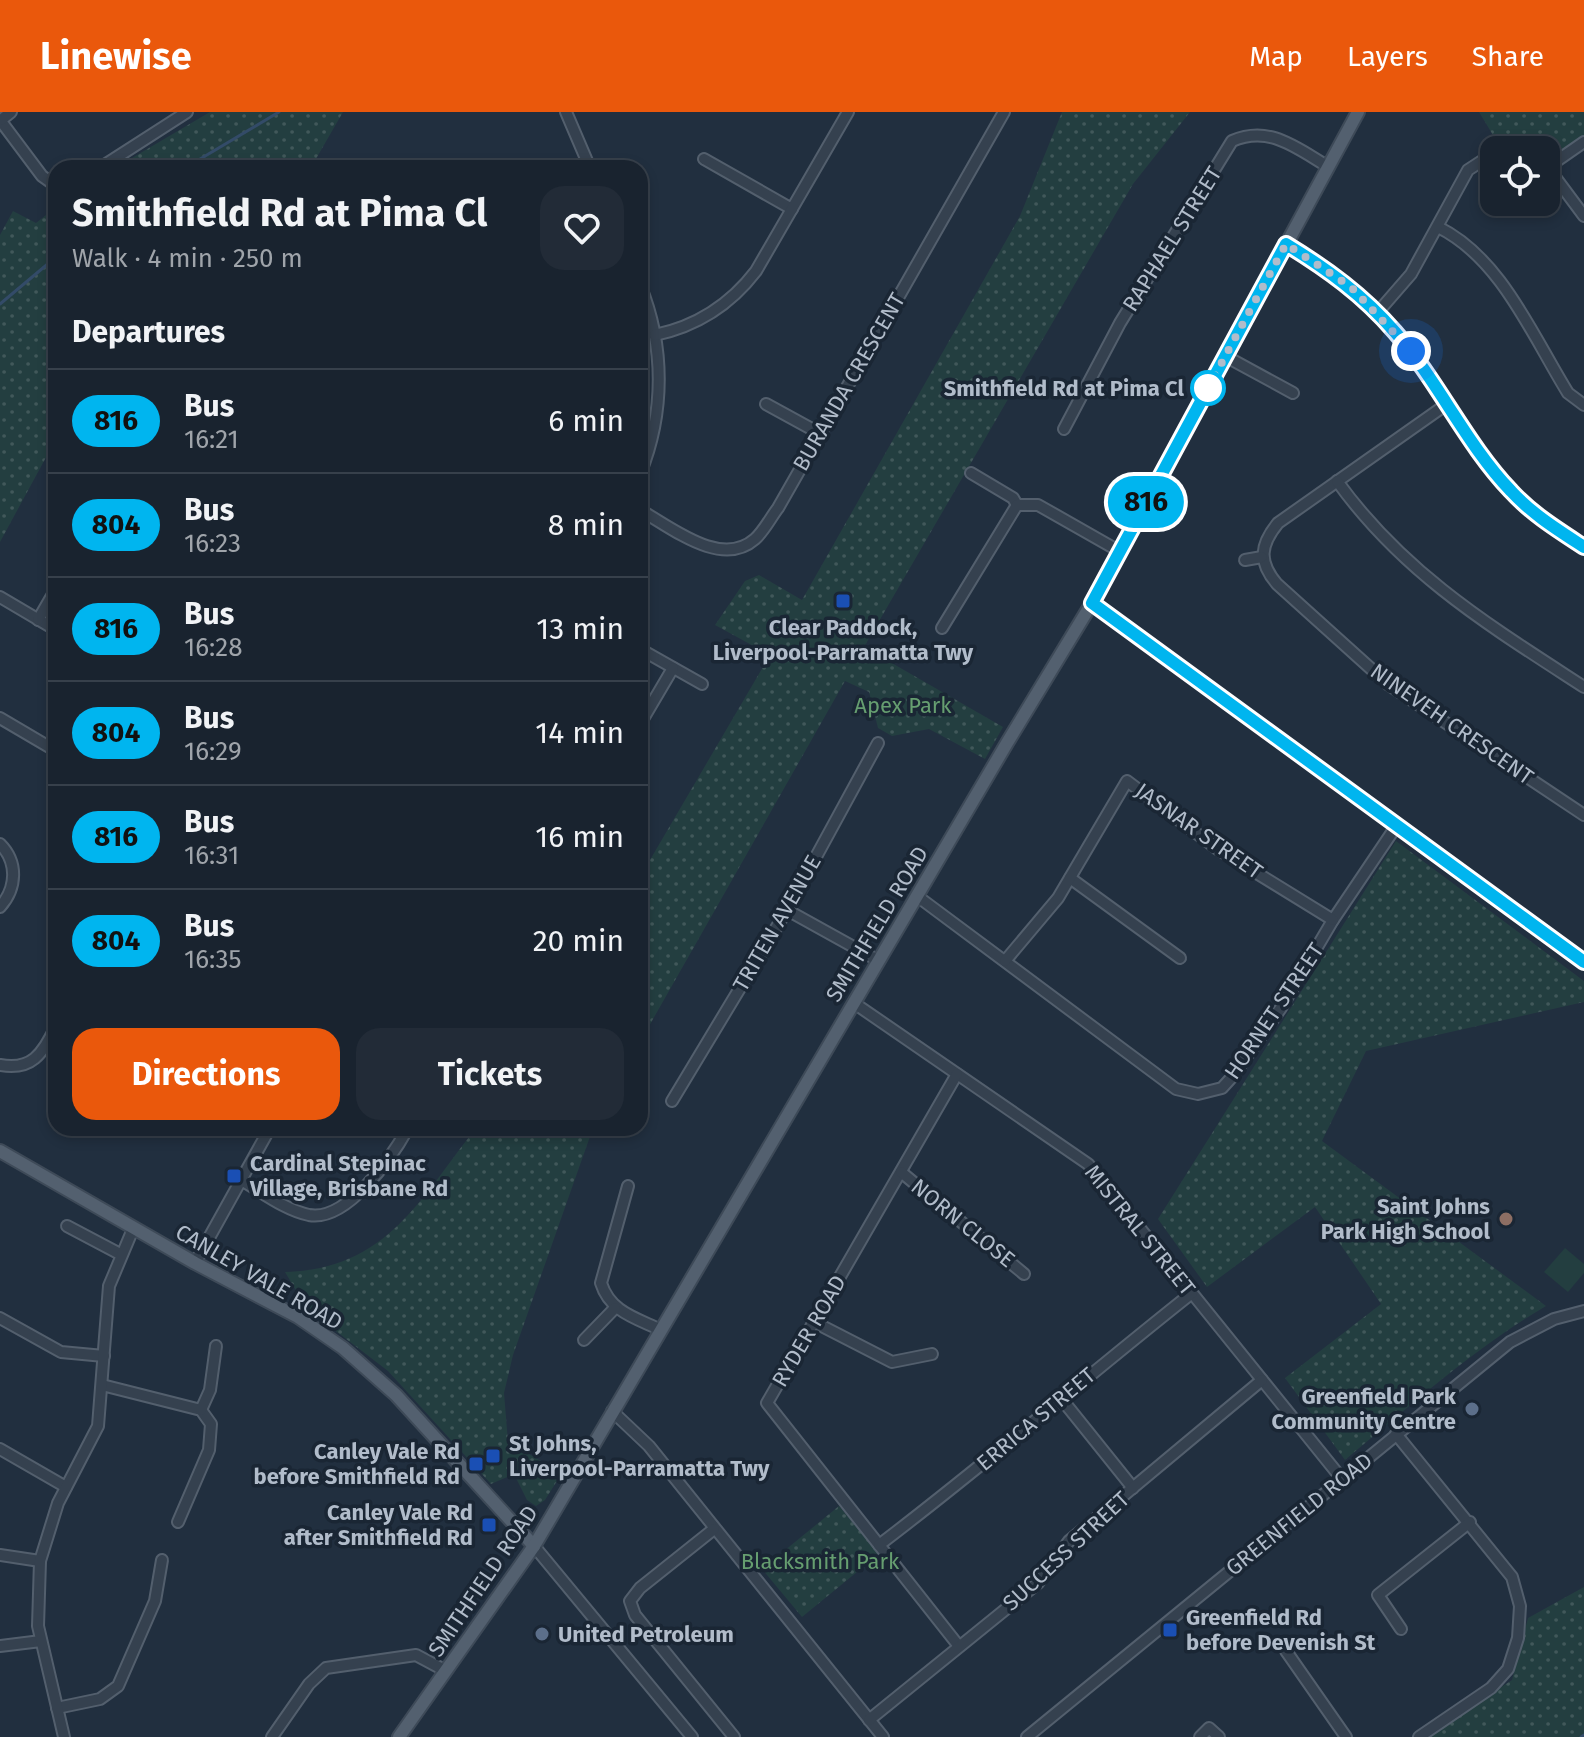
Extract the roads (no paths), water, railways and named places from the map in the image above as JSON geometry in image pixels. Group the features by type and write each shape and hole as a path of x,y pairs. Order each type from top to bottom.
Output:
{"main road":[{"name":"SMITHFIELD ROAD","path":"399,1737 534,1546 1092,603 1358,112"},
{"path":"1092,603 1584,962"},
{"name":"CANLEY VALE ROAD","path":"0,1151 133,1229 298,1317 362,1363 435,1435 534,1546"}],"street":[{"path":"11,112 0,120 48,180"},
{"path":"112,160 187,112"},
{"path":"566,112 587,160"},
{"path":"655,335 706,317 742,289 848,112"},
{"name":"BURANDA CRESCENT","path":"648,514 706,546 739,548 755,539 1004,112"},
{"name":"RAPHAEL STREET","path":"1064,429 1120,323 1232,141 1249,134 1276,136 1327,166"},
{"path":"1560,158 1584,142"},
{"path":"704,159 792,209"},
{"path":"1378,312 1411,274 1468,170 1480,162"},
{"path":"1560,184 1584,216"},
{"path":"1438,227 1461,240 1493,272 1568,393 1584,405"},
{"path":"1286,244 1327,269 1378,312 1411,351 1509,490 1539,517 1584,547"},
{"path":"648,312 655,335 657,405 648,442"},
{"path":"1225,356 1293,393"},
{"path":"766,404 819,433"},
{"path":"1245,560 1262,557 1262,547 1278,523 1447,404"},
{"path":"971,473 1013,498 1017,505"},
{"path":"1337,481 1408,560 1457,605 1584,687"},
{"path":"1017,505 1038,505 1119,551"},
{"path":"942,628 1017,505"},
{"name":"NINEVEH CRESCENT","path":"1262,557 1277,584 1389,685 1584,815"},
{"path":"0,597 48,626"},
{"path":"38,620 48,603"},
{"path":"648,654 702,684"},
{"path":"648,710 673,668"},
{"path":"0,718 48,746"},
{"name":"TRITEN AVENUE","path":"672,1101 787,910 878,743"},
{"name":"JASNAR STREET","path":"1005,961 1058,898 1127,781 1216,848 1333,920"},
{"name":"HORNET STREET","path":"917,896 1176,1089 1198,1094 1222,1088 1232,1077 1281,1008 1333,920 1397,825"},
{"path":"0,844 9,855 14,880 0,907"},
{"path":"1070,878 1180,958"},
{"path":"787,910 879,961"},
{"name":"MISTRAL STREET","path":"854,1003 1088,1164 1342,1479"},
{"path":"0,1065 26,1066 37,1059 48,1042"},
{"name":"RYDER ROAD","path":"957,1074 767,1403 958,1645"},
{"path":"195,1263 266,1136"},
{"path":"241,1180 293,1209 307,1214 330,1213 358,1192 385,1163 403,1136"},
{"name":"NORN CLOSE","path":"901,1172 1024,1274"},
{"path":"628,1186 601,1283 606,1298 615,1308 661,1330"},
{"path":"67,1226 120,1254"},
{"path":"64,1737 36,1612 40,1561 52,1519 98,1426 106,1301 120,1254 133,1229"},
{"name":"ERRICA STREET","path":"879,1545 959,1485 1060,1397 1192,1293"},
{"path":"584,1340 615,1308"},
{"name":"GREENFIELD ROAD","path":"1027,1737 1040,1733 1510,1342 1554,1319 1584,1311"},
{"path":"0,1318 61,1352 104,1356"},
{"path":"814,1322 892,1362 932,1354"},
{"path":"201,1410 210,1390 216,1346"},
{"name":"SUCCESS STREET","path":"869,1720 1038,1583 1069,1541 1262,1380"},
{"path":"102,1385 201,1410 211,1424 209,1450 178,1522"},
{"path":"1060,1397 1133,1488"},
{"path":"612,1411 649,1446 883,1737"},
{"path":"1396,1434 1512,1577 1520,1606 1518,1638 1508,1669 1491,1688 1419,1737"},
{"path":"0,1449 66,1487"},
{"path":"1401,1629 1378,1595 1470,1522"},
{"path":"714,1529 640,1588 630,1601 635,1615 734,1737"},
{"path":"534,1546 692,1737"},
{"path":"0,1555 40,1561"},
{"path":"57,1708 100,1699 118,1686 155,1601 162,1560"},
{"path":"0,1646 41,1641"},
{"path":"1286,1651 1346,1737"},
{"path":"272,1737 309,1684 326,1668 416,1655 446,1671"},
{"path":"1200,1737 1209,1728 1219,1737"}],"waterway":[{"path":"198,160 279,112"},
{"path":"0,304 48,264"}],"place":[{"name":"Smithfield Rd at Pima Cl","path":"1208,388"},
{"name":"Clear Paddock, Liverpool-Parramatta Twy","path":"843,601"},
{"name":"Cardinal Stepinac Village, Brisbane Rd","path":"234,1176"},
{"name":"Saint Johns Park High School","path":"1506,1219"},
{"name":"Greenfield Park Community Centre","path":"1472,1409"},
{"name":"St Johns, Liverpool-Parramatta Twy","path":"493,1456"},
{"name":"Canley Vale Rd before Smithfield Rd","path":"476,1464"},
{"name":"Canley Vale Rd after Smithfield Rd","path":"489,1525"},
{"name":"Greenfield Rd before Devenish St","path":"1170,1630"},
{"name":"United Petroleum","path":"542,1634"}],"park label":[{"name":"Apex Park","path":"903,705"},
{"name":"Blacksmith Park","path":"820,1561"}]}
